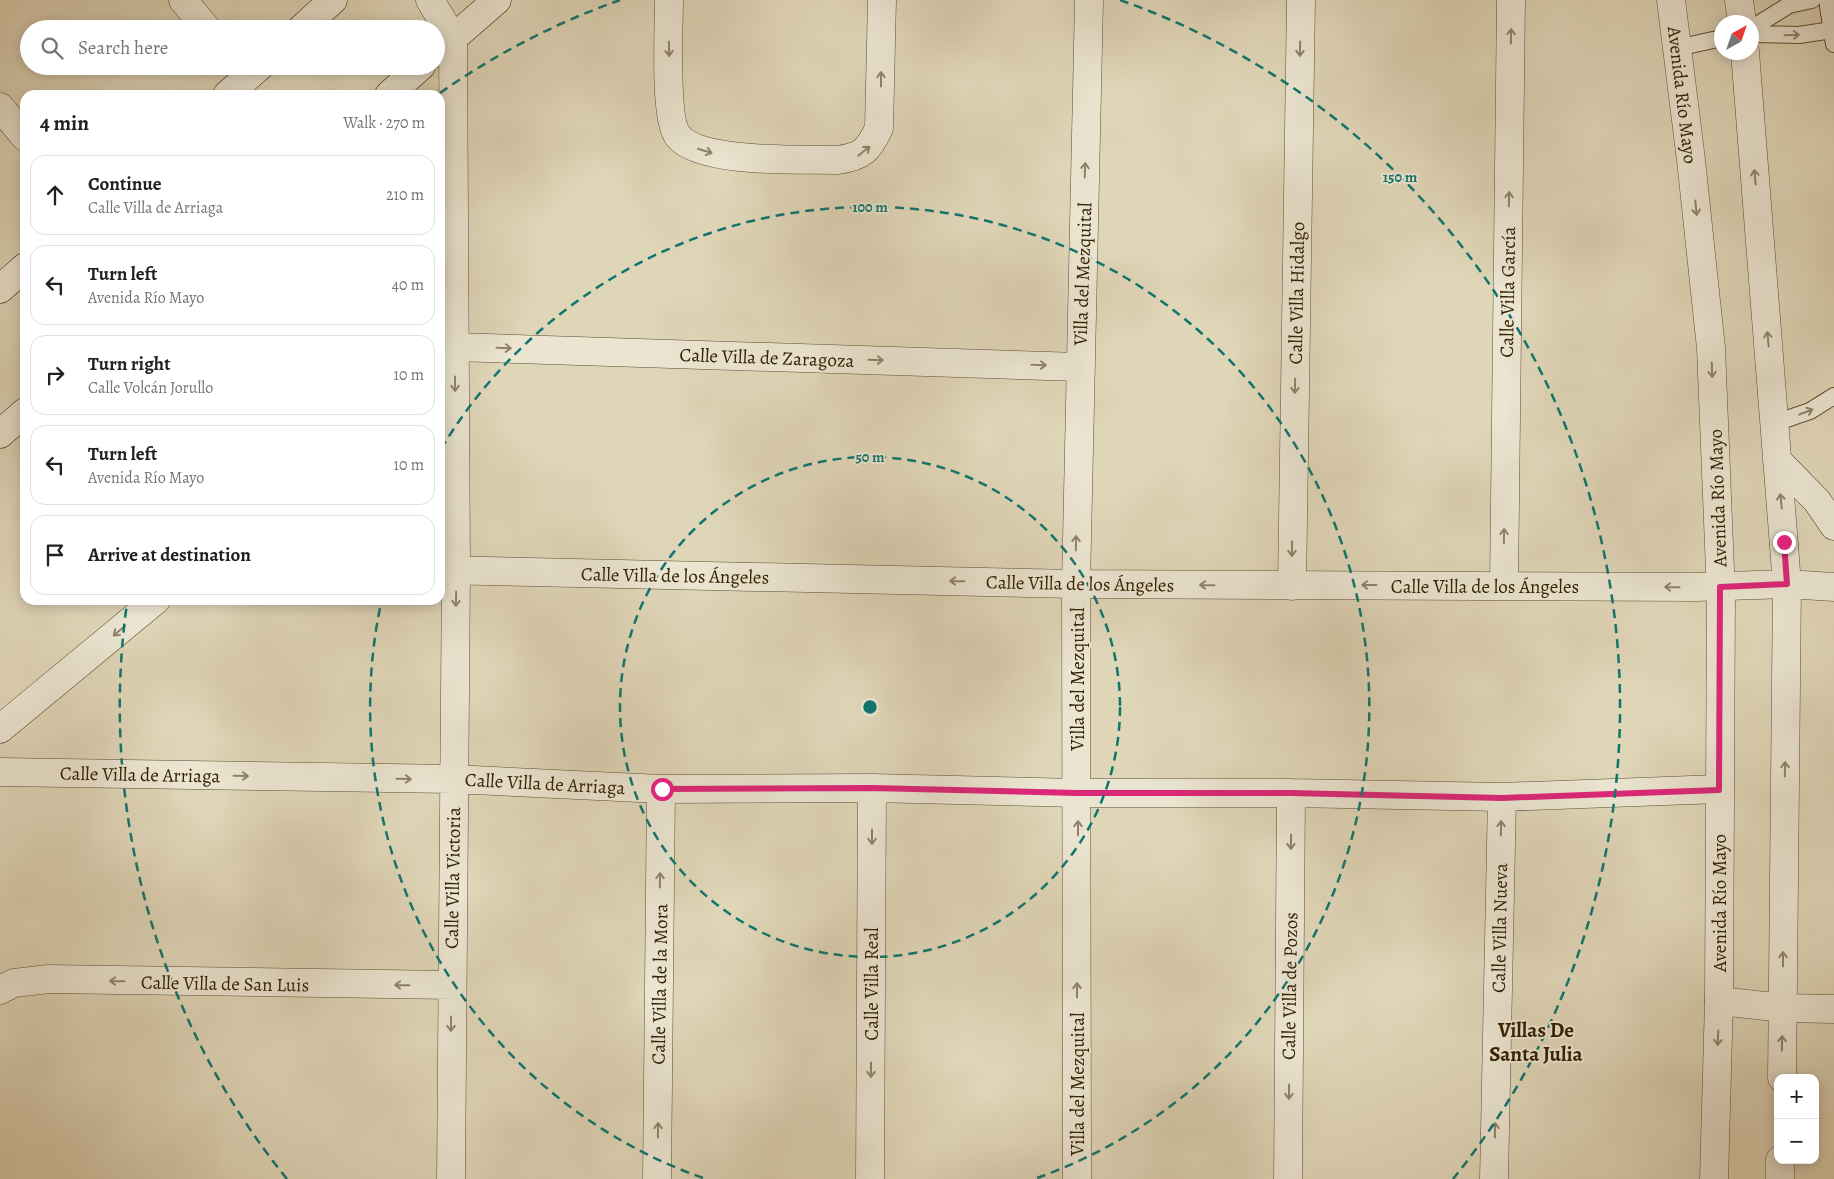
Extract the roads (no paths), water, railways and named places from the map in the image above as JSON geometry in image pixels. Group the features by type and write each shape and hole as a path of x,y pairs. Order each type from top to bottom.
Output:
{"street":[{"path":"183,0 200,20"},
{"path":"311,20 333,0"},
{"path":"430,0 437,20"},
{"path":"445,45 497,0"},
{"path":"669,0 671,120 678,136 694,148 720,156 838,160 855,158 872,144 879,128 882,0"},
{"name":"Villa del Mezquital","path":"1077,1179 1078,793 1076,584 1079,367 1089,0"},
{"name":"Calle Villa Hidalgo","path":"1292,586 1301,0"},
{"name":"Calle Villa García","path":"1504,585 1511,0"},
{"name":"Avenida Río Mayo","path":"1671,0 1711,348 1720,587 1719,1001 1714,1179"},
{"path":"1739,0 1741,15"},
{"name":"Calle Villa Victoria","path":"445,45 455,347 448,570 453,779 451,1179"},
{"path":"1746,60 1787,584 1782,1074"},
{"path":"231,90 245,75"},
{"path":"395,90 411,75"},
{"path":"0,107 20,131"},
{"path":"0,289 20,271"},
{"name":"Calle Villa de Zaragoza","path":"455,347 1079,367"},
{"path":"0,434 20,416"},
{"path":"1777,460 1817,501 1834,526"},
{"name":"Calle Villa de los Ángeles","path":"448,570 1076,584 1720,587 1787,584 1834,587"},
{"path":"0,729 150,605"},
{"name":"Calle Villa de Arriaga","path":"0,772 453,779 662,789 872,788 1078,793 1291,793 1502,798 1719,790"},
{"name":"Calle Villa Real","path":"870,1179 872,788"},
{"name":"Calle Villa de la Mora","path":"657,1179 662,789"},
{"name":"Calle Villa de Pozos","path":"1288,1179 1291,793"},
{"name":"Calle Villa Nueva","path":"1494,1179 1502,798"},
{"name":"Calle Villa de San Luis","path":"0,990 14,983 49,979 451,985"},
{"path":"1719,1001 1783,1008 1834,1009"},
{"path":"1780,1164 1780,1179"}],"lane":[{"path":"1759,24 1789,5 1812,0"},
{"path":"1759,34 1833,37 1827,0"},
{"path":"1677,48 1714,40"},
{"path":"1775,423 1810,412 1834,396"}],"district":[{"name":"Villas De Santa Julia","path":"1536,1042"}]}
